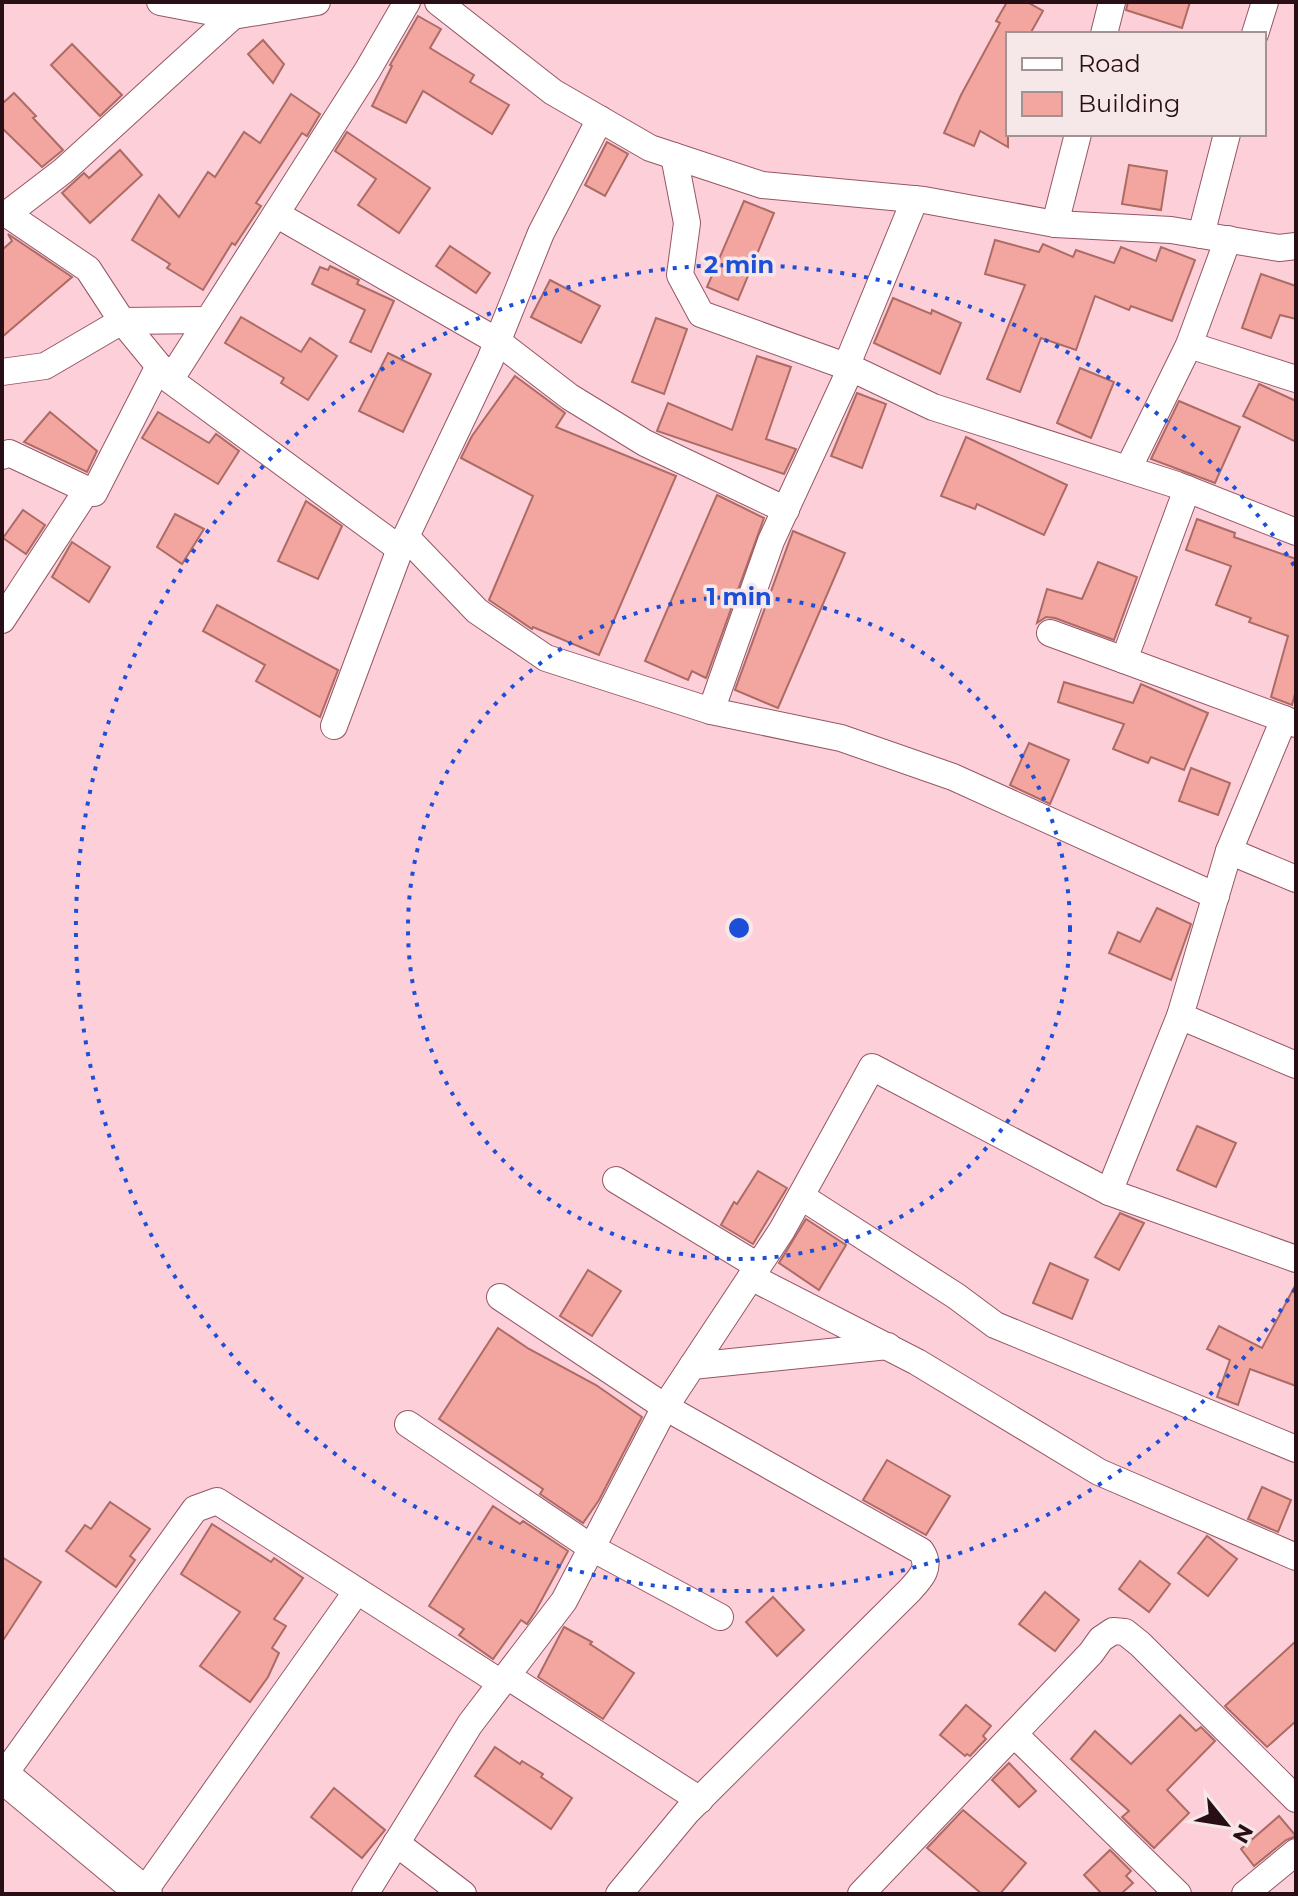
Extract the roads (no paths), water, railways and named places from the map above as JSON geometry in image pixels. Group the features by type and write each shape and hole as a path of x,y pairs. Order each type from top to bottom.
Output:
{"street":[{"path":"160,2 233,16 317,2"},
{"path":"2,456 9,453 94,493 164,373 208,320 367,71 407,2"},
{"path":"438,2 553,92 650,148 762,185 915,199 1055,224 1171,230 1279,248 1296,246"},
{"path":"1104,32 1112,2"},
{"path":"1256,32 1265,2"},
{"path":"233,16 63,171 4,214 88,269 122,321 164,373 403,543 477,611 546,658 711,711 841,738 953,777 1216,896"},
{"path":"334,726 403,543 497,341 541,233 600,119"},
{"path":"1055,224 1077,136"},
{"path":"1201,235 1226,136"},
{"path":"674,156 687,223 680,275 701,314 848,367 933,407 1293,522"},
{"path":"711,711 771,541 848,367 915,199"},
{"path":"276,214 497,341 570,397 645,443 786,510"},
{"path":"1128,469 1189,345 1228,239"},
{"path":"2,372 45,366 122,321 208,320"},
{"path":"1189,345 1296,379"},
{"path":"1124,660 1187,489"},
{"path":"2,620 87,490"},
{"path":"1050,633 1290,722 1229,851 1180,1016 1109,1192"},
{"path":"1229,851 1296,879"},
{"path":"1180,1016 1296,1065"},
{"path":"365,1894 470,1724 564,1601 665,1407 802,1197 872,1067 1109,1192 1296,1259"},
{"path":"616,1180 755,1272 888,1346 1099,1472 1296,1557"},
{"path":"802,1197 956,1296 995,1325 1296,1449"},
{"path":"500,1297 665,1407 921,1551 926,1558 925,1572 910,1590 700,1800 619,1894"},
{"path":"692,1366 888,1346"},
{"path":"408,1424 592,1548 720,1617"},
{"path":"357,1591 144,1893 2,1776 195,1509 217,1501 357,1591 700,1800"},
{"path":"861,1894 1101,1639 1113,1631 1125,1632 1236,1737 1296,1799"},
{"path":"1014,1734 1178,1894"},
{"path":"396,1843 463,1894"},
{"path":"1245,1894 1296,1852"}]}
